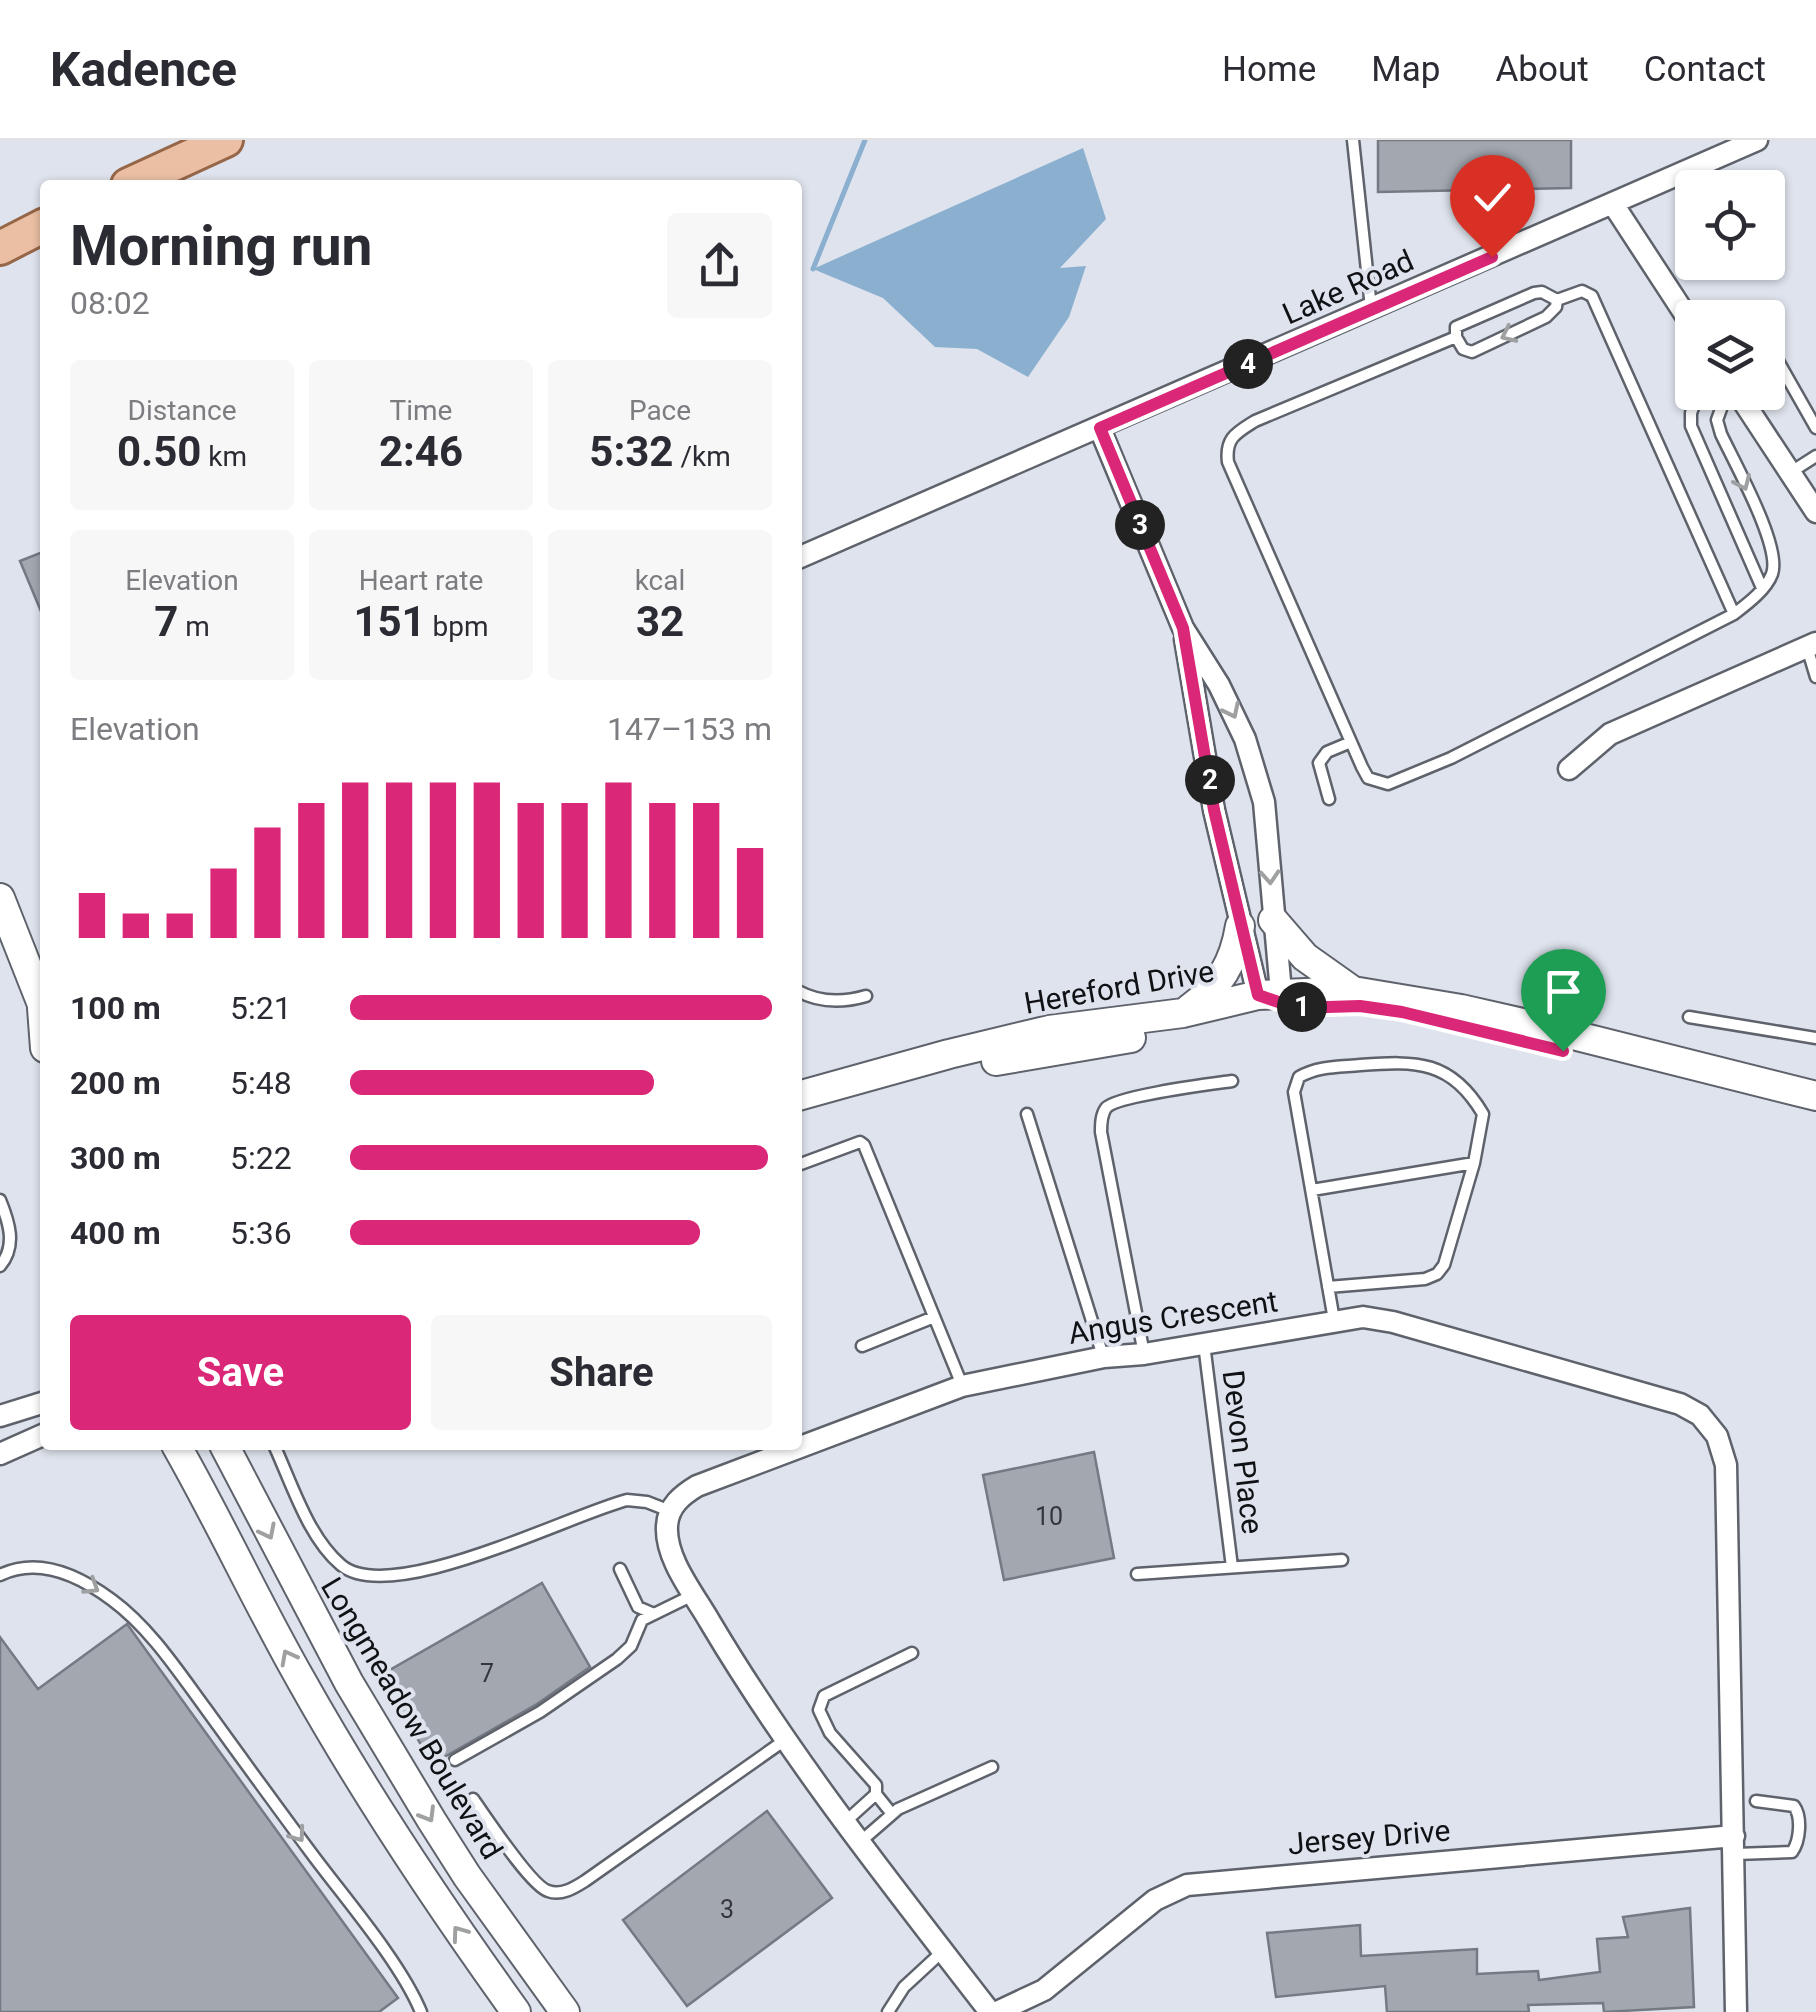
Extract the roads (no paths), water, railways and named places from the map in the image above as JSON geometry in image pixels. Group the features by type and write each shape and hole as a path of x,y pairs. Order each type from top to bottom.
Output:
{"main road":[{"path":"139,180 226,140"},
{"path":"0,248 40,228"}],"street":[{"name":"Lake Road","path":"802,556 1757,140"},
{"path":"1613,204 1676,300"},
{"path":"1749,410 1816,512"},
{"path":"1100,428 1183,628 1220,685 1245,738 1264,802 1276,953 1271,1002"},
{"path":"1183,628 1214,810 1240,926 1271,1002"},
{"path":"1569,769 1610,734 1811,645"},
{"path":"0,898 40,1000"},
{"path":"1273,920 1305,958 1352,991"},
{"path":"1184,1013 1228,971 1236,955 1240,926"},
{"name":"Hereford Drive","path":"802,1095 1049,1030 1352,991 1496,1017 1816,1096"},
{"name":"Hereford Drive","path":"846,1084 943,1071 1271,1002 1402,1012 1752,1090 1816,1116"},
{"name":"Angus Crescent","path":"802,1447 962,1386 1104,1357 1144,1354 1364,1317 1589,1376 1700,1414 1717,1436 1726,1465 1736,2012"},
{"path":"0,1416 40,1404"},
{"path":"0,1454 40,1436"},
{"path":"179,1450 300,1679 372,1801 448,1918 516,2012"},
{"name":"Longmeadow Boulevard","path":"227,1450 349,1684 467,1876 565,2012"},
{"name":"Angus Crescent","path":"670,1512 675,1502 698,1486 793,1450"},
{"path":"670,1512 666,1524 668,1543 694,1594 785,1740 990,2012"},
{"name":"Jersey Drive","path":"997,2012 1044,1990 1155,1900 1186,1885 1734,1845"},
{"name":"Jersey Drive","path":"1032,2012 1044,1990"}],"lane":[{"path":"1353,140 1371,309"},
{"path":"1557,300 1556,307 1546,316 1472,352 1463,350 1456,337 1456,328 1534,292 1557,300 1582,291 1592,296 1734,614"},
{"path":"1456,337 1255,422 1231,437 1226,448 1228,462 1368,778 1388,784 1451,758 1734,614 1762,588 1772,576 1774,560 1717,420 1720,410"},
{"path":"1785,373 1816,428"},
{"path":"1692,410 1691,426 1762,588"},
{"path":"1790,473 1816,456"},
{"path":"1811,645 1816,677"},
{"path":"1329,800 1319,762 1328,752 1351,742"},
{"path":"802,993 832,1002 866,996"},
{"path":"1690,1017 1816,1038"},
{"path":"1328,1288 1425,1279 1437,1274 1444,1265 1474,1164 1483,1114 1470,1091 1440,1070 1409,1061 1313,1069 1298,1078 1294,1092 1312,1190 1328,1288 1334,1320"},
{"path":"1144,1354 1100,1132 1102,1118 1106,1108 1123,1099 1232,1081"},
{"path":"1026,1114 1104,1357"},
{"path":"802,1164 860,1142 864,1145 962,1386"},
{"path":"1312,1190 1474,1164"},
{"path":"0,1200 11,1243 0,1266"},
{"path":"862,1346 934,1317"},
{"name":"Devon Place","path":"1204,1344 1232,1567"},
{"path":"276,1450 325,1548 350,1572 362,1576 459,1562 627,1500 647,1502 670,1512"},
{"name":"Devon Place","path":"1137,1574 1342,1560"},
{"path":"0,1575 28,1567 56,1569 96,1589 137,1621 384,1952 420,2012"},
{"path":"620,1569 638,1607 654,1614"},
{"path":"455,1760 540,1712 617,1660 630,1646 642,1620 694,1594"},
{"path":"892,1814 876,1794 876,1785 830,1733 818,1710 824,1696 912,1653"},
{"path":"473,1800 535,1882 551,1892 559,1892 585,1881 785,1740"},
{"path":"860,1842 892,1814 992,1767"},
{"path":"845,1822 876,1794"},
{"path":"1734,1845 1781,1854 1792,1852 1796,1846 1799,1821 1794,1806 1756,1801"},
{"path":"888,2012 904,1986 943,1950"}],"water":[{"path":"1083,148 1106,219 1060,268 1086,266 1069,317 1028,377 977,349 935,347 883,298 813,269"}],"waterway":[{"path":"813,269 865,140"}]}
